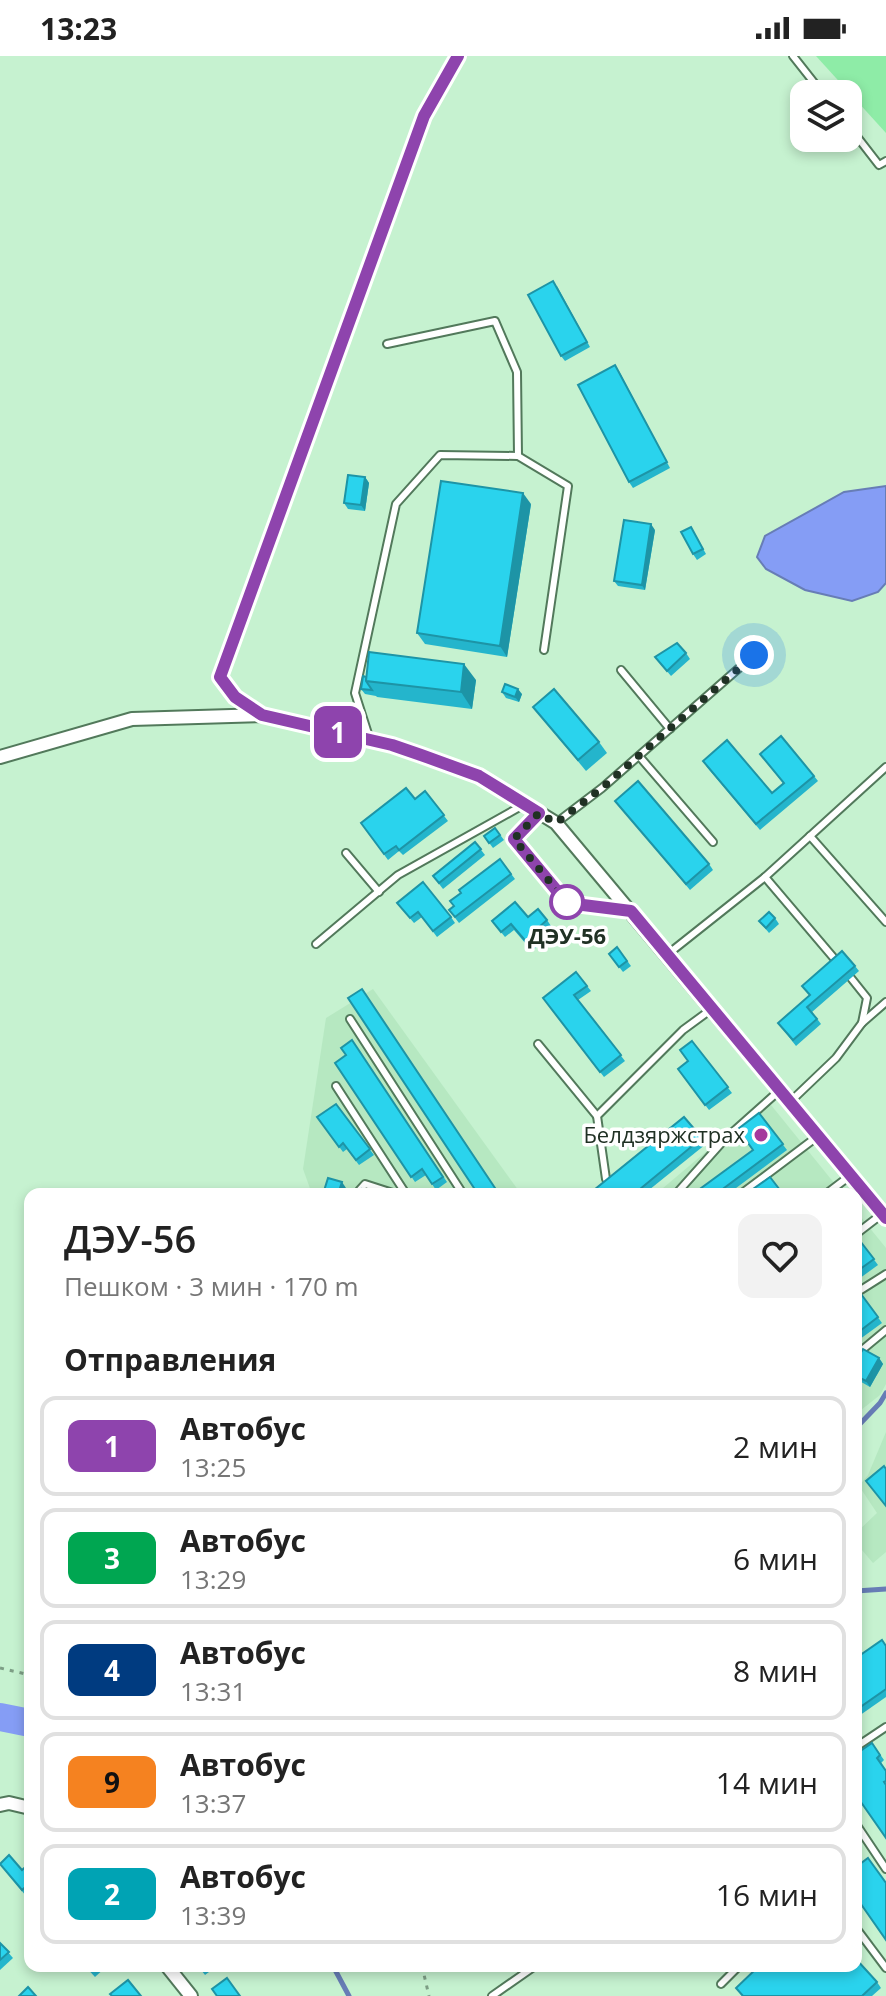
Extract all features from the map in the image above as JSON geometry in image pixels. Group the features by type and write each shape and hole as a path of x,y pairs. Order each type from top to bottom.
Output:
{"street":[{"path":"0,757 132,719 262,715 370,740 479,776 556,823 861,1188"},
{"path":"862,1189 884,1216"},
{"path":"0,1805 9,1803 24,1807"},
{"path":"172,1972 191,1996"}],"lane":[{"path":"262,715 235,697 220,677 424,116 458,56"},
{"path":"793,56 812,80"},
{"path":"862,143 879,165 886,161"},
{"path":"387,344 495,321 517,372 518,456"},
{"path":"370,740 355,693 396,504 440,455 518,456 568,486 544,650"},
{"path":"556,823 639,756 754,655"},
{"path":"621,670 670,729"},
{"path":"639,756 713,842"},
{"path":"668,954 765,877 886,767"},
{"path":"316,944 398,875 525,804"},
{"path":"539,813 514,839 567,903 631,911"},
{"path":"810,836 886,922"},
{"path":"346,853 379,892"},
{"path":"765,877 838,963"},
{"path":"851,978 867,998 862,1023"},
{"path":"791,1101 836,1058 862,1023 886,1002"},
{"path":"597,1116 683,1030 713,1008"},
{"path":"350,1019 459,1188"},
{"path":"538,1044 597,1116 606,1179"},
{"path":"336,1086 402,1188"},
{"path":"681,1188 725,1139 781,1089"},
{"path":"749,1188 819,1135"},
{"path":"834,1188 851,1175"},
{"path":"862,1230 884,1216"},
{"path":"862,1289 886,1274"},
{"path":"862,1350 886,1330"},
{"path":"862,1743 886,1727"},
{"path":"862,1833 886,1869"},
{"path":"862,1936 886,1968"},
{"path":"492,1996 526,1972"},
{"path":"721,1984 733,1972"}],"path":[{"path":"0,1668 24,1674"},
{"path":"423,1972 429,1996"}],"shaded area":[{"path":"373,989 517,1188 310,1188 303,1169 326,1018"},
{"path":"767,1100 838,1188 663,1188"},
{"path":"862,1218 886,1248 886,1384 880,1395 862,1409"},
{"path":"886,1432 886,1552 873,1563 862,1550 862,1527 877,1513 862,1490 862,1482"}],"green space":[{"path":"816,56 886,56 886,133 862,107 862,80 838,80"}],"water":[{"path":"886,486 886,583 878,592 852,601 805,590 766,569 757,557 765,536 844,492"}],"building":[{"path":"553,281 587,342 561,356 528,295"},
{"path":"615,365 667,462 629,482 578,385"},
{"path":"348,475 365,477 361,505 344,503"},
{"path":"441,481 523,493 500,646 417,633"},
{"path":"624,520 651,524 642,585 614,581"},
{"path":"691,527 703,549 693,554 681,532"},
{"path":"677,643 686,653 667,671 655,657"},
{"path":"369,652 464,664 461,692 366,681"},
{"path":"363,676 366,677 372,690 361,689"},
{"path":"505,684 518,689 515,697 502,692"},
{"path":"554,689 599,742 578,760 533,707"},
{"path":"781,736 814,776 756,824 703,761 727,740 772,793 784,783 760,754"},
{"path":"638,781 709,864 686,884 615,801"},
{"path":"406,788 415,799 425,791 444,815 399,850 396,846 384,854 361,823"},
{"path":"495,828 500,835 489,843 484,836"},
{"path":"475,842 481,849 439,883 433,876"},
{"path":"500,859 511,874 455,917 449,910 454,906 450,901 461,893 459,890"},
{"path":"423,882 451,917 433,931 418,912 410,918 397,903"},
{"path":"515,902 528,917 538,909 547,920 538,928 543,933 529,945 511,924 501,932 492,921"},
{"path":"769,912 775,918 766,928 759,921"},
{"path":"617,947 627,961 619,967 609,954"},
{"path":"842,951 855,966 807,1007 817,1019 793,1040 778,1023 810,995 802,986"},
{"path":"576,972 587,986 574,995 621,1055 600,1072 543,998"},
{"path":"362,989 495,1188 474,1188 348,998"},
{"path":"352,1040 443,1177 432,1184 422,1169 411,1177 335,1063 346,1055 341,1048"},
{"path":"692,1041 728,1087 705,1105 678,1069 688,1061 680,1050"},
{"path":"336,1104 370,1149 356,1160 343,1143 339,1147 317,1117"},
{"path":"759,1113 783,1144 724,1188 701,1188 753,1150 738,1129"},
{"path":"684,1117 702,1138 641,1188 596,1188"},
{"path":"770,1177 778,1188 754,1188"},
{"path":"328,1178 342,1182 340,1188 325,1188"},
{"path":"862,1243 874,1259 862,1268"},
{"path":"862,1295 878,1317 862,1329"},
{"path":"862,1351 879,1358 866,1381 862,1379"},
{"path":"884,1466 886,1469 886,1506 866,1481"},
{"path":"882,1640 886,1646 886,1689 862,1706 862,1654"},
{"path":"872,1743 886,1771 886,1838 862,1804 862,1750"},
{"path":"9,1855 22,1870 24,1868 24,1888 22,1890 0,1864"},
{"path":"868,1858 886,1883 886,1940 862,1906 862,1862"},
{"path":"0,1943 9,1952 0,1960"},
{"path":"862,1966 877,1982 862,1996 743,1996 736,1988 753,1972 862,1972"},
{"path":"227,1978 240,1996 217,1996 212,1989"},
{"path":"128,1980 141,1996 110,1994"},
{"path":"28,1987 36,1996 19,1996"}],"waterway":[{"path":"862,1422 886,1393"},
{"path":"862,1591 886,1589"},
{"path":"0,1717 24,1722"},
{"path":"336,1972 349,1996"}],"bus line":[{"name":"1","path":"458,56 424,116 220,677 235,697 262,715 392,745 421,755 479,776 539,813 514,839 567,903 631,911 862,1188"},
{"name":"1","path":"862,1188 886,1218"}],"place":[{"name":"ДЭУ-56","path":"567,902"},
{"name":"Белдзяржстрах","path":"761,1135"}],"route":[{"path":"567,902 514,839 539,813 556,823 602,788 754,655"}]}
